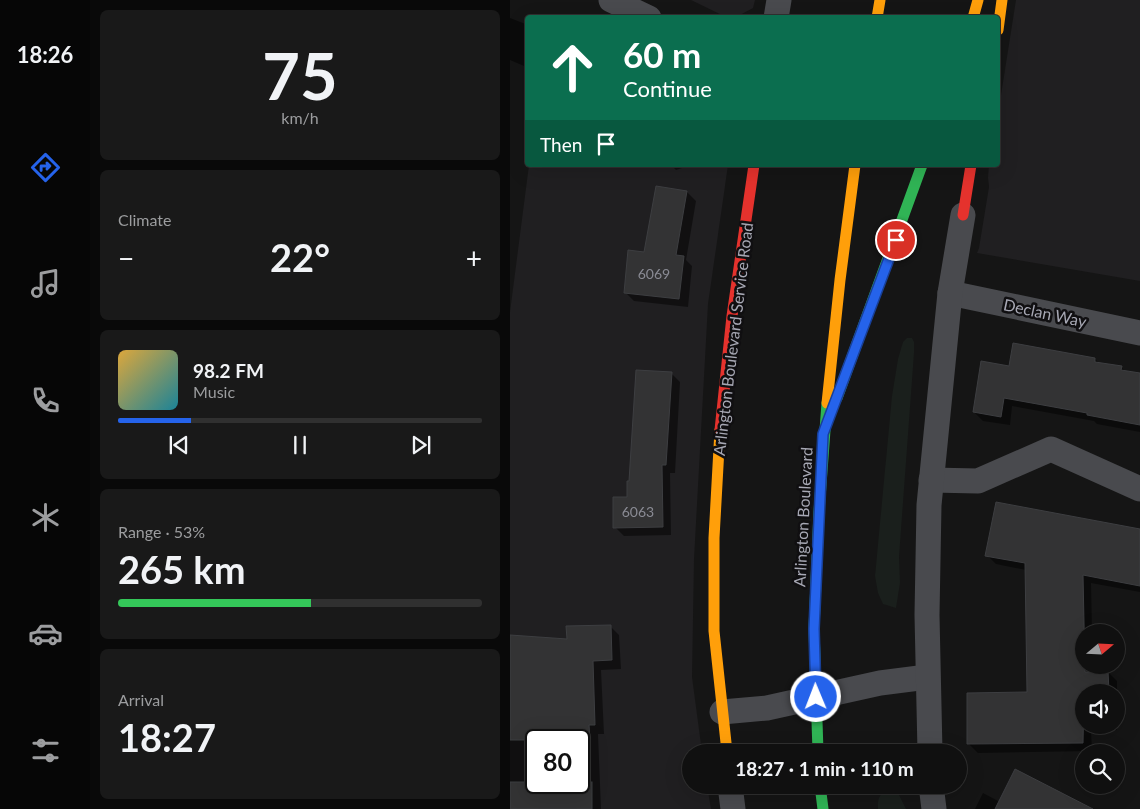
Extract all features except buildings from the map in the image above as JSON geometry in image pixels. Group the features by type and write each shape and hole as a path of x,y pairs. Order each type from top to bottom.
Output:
{"main road":[{"path":"878,15 880,0"},
{"path":"973,15 978,0"},
{"path":"1000,15 1002,0"},
{"name":"Arlington Boulevard Service Road","path":"726,744 714,631 714,538 722,404 732,316 754,167"},
{"name":"Arlington Boulevard","path":"818,744 814,629 823,434 841,261 855,167"},
{"path":"823,434 921,167"},
{"path":"963,215 971,167"},
{"path":"821,794 823,809"}],"street":[{"path":"611,0 643,15"},
{"path":"776,15 779,0"},
{"path":"930,744 927,554 931,480 950,293 963,215"},
{"name":"Declan Way","path":"950,293 1140,333"},
{"path":"931,480 978,481 1051,449 1140,489"},
{"path":"722,712 767,708 880,684 928,677"},
{"path":"731,794 733,809"},
{"path":"932,794 934,809"}],"shaded area":[{"path":"691,0 755,0 753,8 740,15 722,15"},
{"path":"1016,0 1140,0 1140,281 977,253 989,187 989,167 1000,167 1000,101"},
{"path":"529,167 728,167 708,304 694,559 692,677 701,744 682,744 682,794 708,794 711,809 510,809 510,312"},
{"path":"907,338 912,338 914,342 914,353 899,557 900,583 896,608 883,604 878,593 875,576 892,396 898,359 903,342"},
{"path":"882,794 898,794 906,809 878,809"}],"traffic: fast":[{"path":"837,398 921,167"},
{"path":"818,744 814,628 819,512 827,403"},
{"path":"821,794 823,809"}],"traffic: slow":[{"path":"878,15 880,0"},
{"path":"974,15 978,0"},
{"path":"1000,15 1002,0"},
{"path":"827,403 855,167"},
{"path":"720,430 714,538 714,631 726,744"}],"traffic: jam":[{"path":"720,430 732,316 754,167"},
{"path":"963,215 971,167"}],"route":[{"path":"816,697 814,629 823,434 896,240"}]}
